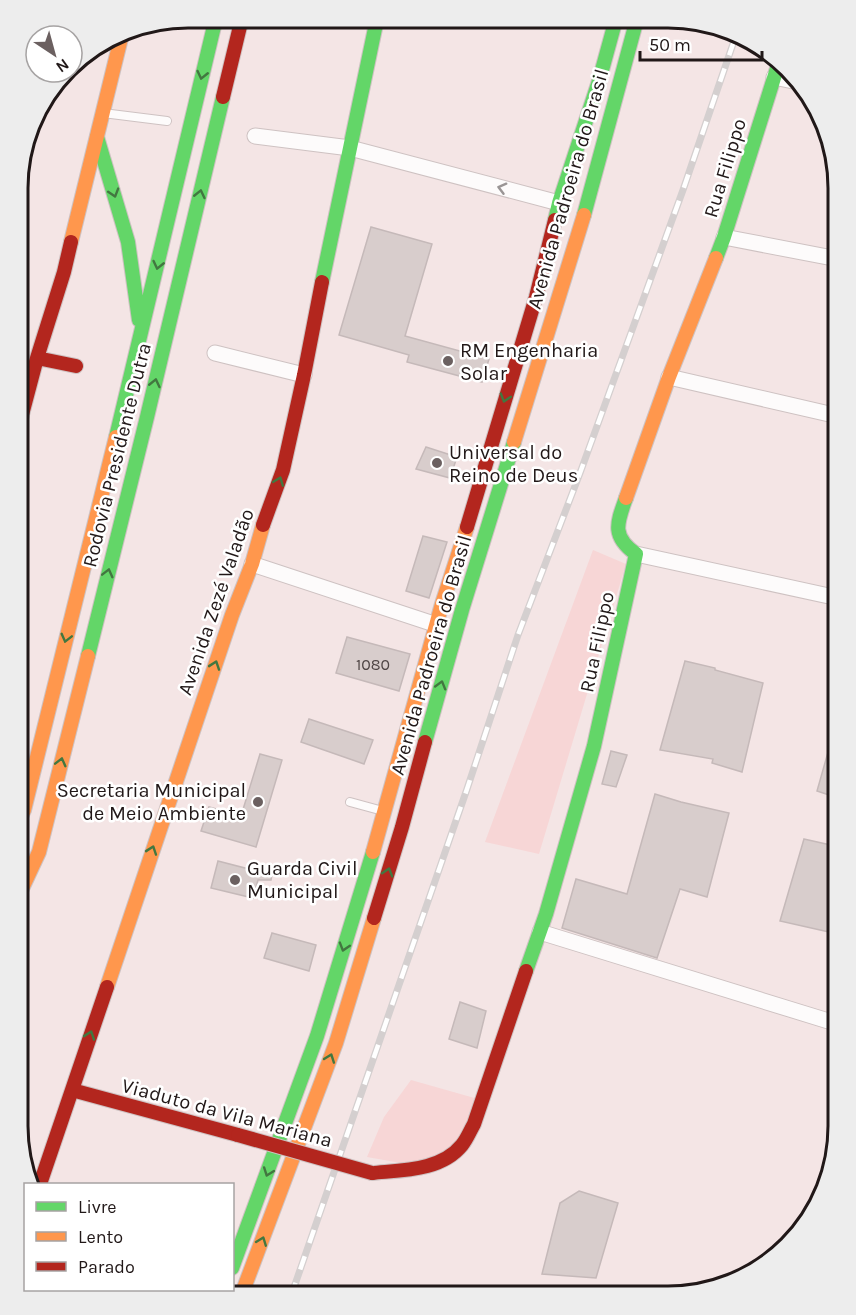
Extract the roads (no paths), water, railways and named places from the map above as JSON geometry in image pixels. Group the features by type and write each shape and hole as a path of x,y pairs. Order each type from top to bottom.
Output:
{"main road":[{"name":"Avenida Padroeira do Brasil","path":"234,1263 317,1035 354,900 384,811 442,604 536,297 559,203 599,81 614,28"},
{"name":"Avenida Padroeira do Brasil","path":"245,1286 336,1043 402,826 462,610 581,226 635,28"},
{"name":"Rodovia Presidente Dutra","path":"28,794 141,336 213,29"},
{"name":"Rodovia Presidente Dutra","path":"28,876 39,852 147,417 239,29"},
{"name":"Avenida Zezé Valadão","path":"41,1183 232,615 252,564 260,532 283,470 375,29"},
{"path":"28,392 64,272 119,45"},
{"name":"Rua Filippo","path":"372,1173 427,1167 441,1162 460,1147 474,1124 540,932 594,746 636,554 627,548 617,524 669,377 724,237 776,71"},
{"path":"97,137 128,242 141,336"},
{"path":"559,203 568,200 577,201 585,210"},
{"path":"555,219 568,228 581,226"},
{"path":"37,357 76,366"},
{"name":"Viaduto da Vila Mariana","path":"72,1090 372,1173"}],"street":[{"path":"255,136 350,148 559,203"},
{"path":"724,237 828,257"},
{"path":"215,353 304,375"},
{"path":"669,377 828,414"},
{"path":"636,554 828,596"},
{"path":"252,564 437,625"},
{"path":"540,932 827,1021"}],"lane":[{"path":"103,113 168,121"},
{"path":"350,802 384,811"}],"railway":[{"path":"294,1286 518,635 580,473 683,190 733,43"}],"place":[{"name":"RM Engenharia Solar","path":"448,361"},
{"name":"Universal do Reino de Deus","path":"437,463"},
{"name":"Secretaria Municipal de Meio Ambiente","path":"258,802"},
{"name":"Guarda Civil Municipal","path":"235,880"}]}
